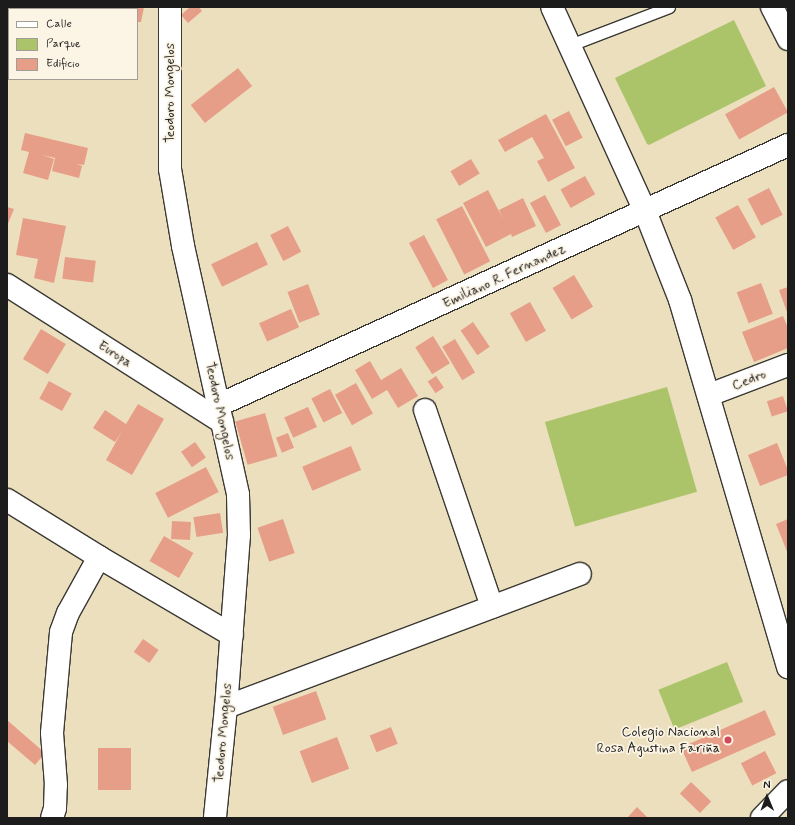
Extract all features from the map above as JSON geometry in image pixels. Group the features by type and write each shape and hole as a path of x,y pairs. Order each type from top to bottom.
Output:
{"street":[{"name":"Teodoro Mongelos","path":"170,7 170,169 183,246 238,495 239,535 232,635 215,818"},
{"path":"552,7 645,211 680,300 788,667"},
{"path":"772,7 788,39"},
{"name":"Emiliano R. Fernandez","path":"221,414 645,211 788,145"},
{"name":"Europa","path":"7,285 221,414"},
{"name":"Cedro","path":"709,395 788,365"},
{"path":"425,410 492,607"},
{"path":"7,500 99,557 232,635"},
{"path":"52,818 55,808 56,784 52,733 61,632 68,613 99,557"},
{"path":"226,707 580,574"},
{"path":"762,818 788,791"}],"lane":[{"path":"570,45 669,7"}],"green space":[{"path":"734,20 766,86 649,145 647,144 615,78"},
{"path":"667,387 697,492 575,527 545,422"},
{"path":"727,662 743,702 674,730 658,690"}],"building":[{"path":"57,7 144,7 141,22 138,22 138,8"},
{"path":"190,7 199,7 202,11 188,23 181,15"},
{"path":"238,68 252,86 205,123 191,105"},
{"path":"774,87 788,112 739,140 725,114"},
{"path":"569,111 583,138 566,146 552,120"},
{"path":"546,114 575,168 548,182 537,161 544,158 532,137 505,152 498,140"},
{"path":"25,133 88,148 84,165 77,164 82,166 79,178 52,171 55,158 42,155 54,159 48,180 23,173 29,152 21,150"},
{"path":"471,159 480,174 459,186 450,171"},
{"path":"585,176 595,194 571,208 561,190"},
{"path":"769,188 783,215 761,226 748,199"},
{"path":"488,190 503,219 499,210 523,198 536,226 512,237 511,234 486,247 463,203"},
{"path":"545,195 561,225 546,233 530,203"},
{"path":"738,205 756,237 733,250 715,218"},
{"path":"462,206 490,261 464,274 436,219"},
{"path":"7,207 14,209 7,226"},
{"path":"23,218 66,226 54,283 34,278 38,259 16,255"},
{"path":"288,226 301,252 283,261 270,235"},
{"path":"424,235 448,280 433,288 409,243"},
{"path":"257,242 268,264 222,287 211,264"},
{"path":"65,257 96,261 93,283 62,279"},
{"path":"574,275 593,307 572,320 553,288"},
{"path":"761,283 773,314 749,323 737,292"},
{"path":"308,284 320,315 299,323 287,292"},
{"path":"788,287 788,315 779,290"},
{"path":"530,302 546,331 526,342 510,313"},
{"path":"291,309 299,327 267,342 259,323"},
{"path":"783,316 788,328 788,348 754,362 742,332"},
{"path":"473,322 490,347 477,355 461,330"},
{"path":"41,329 66,344 48,374 23,359"},
{"path":"433,336 450,363 432,374 415,347"},
{"path":"455,339 475,372 462,380 442,347"},
{"path":"370,361 381,380 401,368 418,396 398,408 387,390 372,399 355,370"},
{"path":"436,376 444,388 436,393 428,382"},
{"path":"49,381 72,394 62,411 39,398"},
{"path":"356,383 373,414 352,425 335,395"},
{"path":"330,389 342,413 324,423 311,399"},
{"path":"783,396 788,411 772,416 767,401"},
{"path":"138,404 164,419 132,475 106,460 122,431 115,442 93,428 105,410 126,424"},
{"path":"308,407 317,427 293,438 284,418"},
{"path":"265,413 277,456 248,465 235,422"},
{"path":"288,433 294,448 282,453 276,438"},
{"path":"195,442 206,458 192,467 181,452"},
{"path":"777,443 788,470 788,475 760,486 748,455"},
{"path":"351,446 361,470 312,491 302,467"},
{"path":"206,467 219,492 168,518 155,493"},
{"path":"220,513 223,533 196,537 193,517"},
{"path":"283,519 295,553 269,562 257,528"},
{"path":"788,519 788,554 776,524"},
{"path":"172,521 191,522 190,540 171,539"},
{"path":"164,536 193,553 179,578 150,561"},
{"path":"143,639 159,650 149,663 134,652"},
{"path":"316,691 326,719 283,735 273,707"},
{"name":"Colegio Nacional Rosa Agustina Fariña","path":"765,710 776,735 692,772 681,747"},
{"path":"7,720 45,753 35,765 7,741"},
{"path":"391,727 398,744 376,752 370,736"},
{"path":"337,737 349,769 312,783 300,751"},
{"path":"98,748 131,748 131,790 98,790"},
{"path":"765,751 776,773 752,786 741,763"},
{"path":"691,782 711,801 700,813 680,794"},
{"path":"637,807 648,818 627,818"}],"place":[{"name":"Colegio Nacional Rosa Agustina Fariña","path":"728,740"}]}
